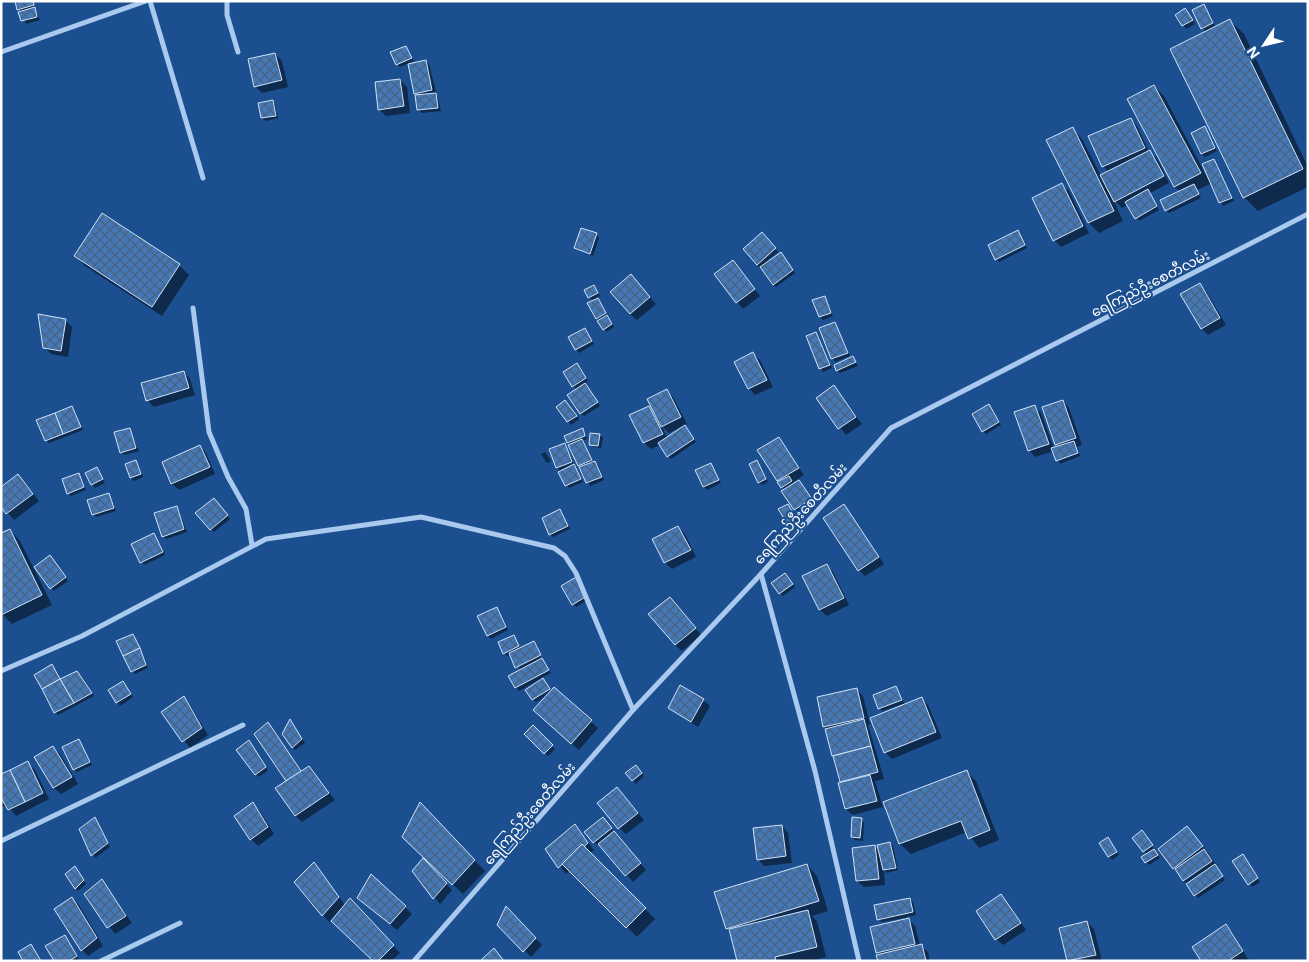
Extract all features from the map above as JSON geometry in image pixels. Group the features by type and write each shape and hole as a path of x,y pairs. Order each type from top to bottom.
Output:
{"street":[{"path":"1,52 148,1 203,178"},
{"path":"227,1 227,15 238,52"},
{"name":"ရေကြည်ဦးစေတီလမ်း","path":"414,961 633,710 761,574 891,428 1308,214"},
{"path":"193,308 210,432 228,477 246,509 252,545"},
{"path":"1,671 82,636 252,545 266,540 421,518 554,548 565,556 576,573 633,710"},
{"path":"761,574 814,771 859,961"},
{"path":"1,841 243,725"},
{"path":"101,961 180,923"}],"building":[{"path":"15,1 33,1 34,5 17,10"},
{"path":"1204,4 1213,23 1201,29 1192,10"},
{"path":"35,7 37,17 21,21 18,12"},
{"path":"1185,8 1193,20 1182,26 1175,15"},
{"path":"1230,19 1303,169 1243,198 1170,49"},
{"path":"406,46 412,58 396,65 390,52"},
{"path":"275,53 282,80 254,87 248,59"},
{"path":"426,60 432,90 414,94 408,64"},
{"path":"400,79 404,106 378,110 375,82"},
{"path":"1154,85 1201,173 1174,187 1127,99"},
{"path":"436,93 438,108 417,110 415,95"},
{"path":"273,100 276,116 261,118 258,103"},
{"path":"1131,118 1145,148 1102,167 1088,136"},
{"path":"1205,126 1215,148 1201,154 1191,133"},
{"path":"1073,127 1114,211 1088,223 1046,140"},
{"path":"1150,150 1164,176 1114,202 1100,175"},
{"path":"1214,159 1232,198 1219,203 1202,164"},
{"path":"1062,183 1083,226 1053,241 1032,198"},
{"path":"1194,184 1199,194 1165,211 1160,200"},
{"path":"1148,189 1157,206 1135,219 1125,202"},
{"path":"102,213 180,264 152,307 74,256"},
{"path":"581,228 597,233 590,254 574,248"},
{"path":"1018,230 1025,245 995,260 988,245"},
{"path":"762,232 776,248 757,265 743,249"},
{"path":"781,252 793,270 773,285 760,267"},
{"path":"733,260 755,289 736,303 714,274"},
{"path":"631,274 650,297 630,314 610,292"},
{"path":"1200,283 1220,318 1201,329 1180,294"},
{"path":"594,285 598,293 588,298 584,290"},
{"path":"825,296 831,313 819,317 812,300"},
{"path":"598,298 606,313 596,319 587,303"},
{"path":"38,314 66,319 61,351 43,348"},
{"path":"607,315 612,324 603,330 597,321"},
{"path":"835,322 848,353 831,359 819,328"},
{"path":"585,328 592,341 575,350 568,337"},
{"path":"816,332 830,365 819,369 806,336"},
{"path":"753,352 767,380 748,389 734,362"},
{"path":"853,356 856,362 836,371 834,365"},
{"path":"577,363 586,378 572,387 563,372"},
{"path":"184,371 189,388 146,401 141,383"},
{"path":"585,383 598,402 580,414 567,395"},
{"path":"834,385 856,417 838,429 816,398"},
{"path":"667,389 681,417 661,427 647,399"},
{"path":"565,400 577,416 567,422 556,407"},
{"path":"1063,400 1076,438 1055,445 1042,407"},
{"path":"989,404 999,422 982,432 972,414"},
{"path":"1035,405 1049,444 1028,451 1014,412"},
{"path":"72,406 81,427 63,434 55,413"},
{"path":"649,406 663,434 643,443 629,415"},
{"path":"55,413 63,434 45,441 36,420"},
{"path":"685,425 694,439 667,457 658,443"},
{"path":"130,428 136,448 120,453 114,432"},
{"path":"583,428 585,436 567,443 564,436"},
{"path":"590,433 600,434 598,446 589,445"},
{"path":"779,437 799,468 777,481 757,450"},
{"path":"582,439 592,460 578,466 568,445"},
{"path":"1074,441 1078,453 1056,461 1051,448"},
{"path":"565,443 572,462 556,468 549,449"},
{"path":"200,445 210,467 171,484 162,462"},
{"path":"136,460 141,474 130,478 125,464"},
{"path":"757,460 766,479 758,483 749,464"},
{"path":"595,461 602,477 586,483 579,467"},
{"path":"711,463 719,480 703,487 695,470"},
{"path":"574,464 581,479 565,486 558,472"},
{"path":"97,467 103,479 91,485 85,473"},
{"path":"79,473 84,487 67,494 62,479"},
{"path":"18,474 33,494 6,514 1,507 1,487"},
{"path":"789,476 792,481 781,488 777,482"},
{"path":"799,480 812,499 794,510 781,491"},
{"path":"109,493 114,508 92,515 87,500"},
{"path":"214,498 228,515 210,530 195,513"},
{"path":"788,504 796,518 787,523 778,509"},
{"path":"844,504 879,557 858,571 823,518"},
{"path":"177,506 184,529 162,537 154,513"},
{"path":"560,509 568,526 549,535 542,518"},
{"path":"678,526 691,550 664,563 652,539"},
{"path":"10,529 42,595 1,615 1,533"},
{"path":"154,533 163,552 140,563 131,544"},
{"path":"50,555 66,577 50,589 34,567"},
{"path":"827,564 844,598 819,610 802,576"},
{"path":"785,573 793,584 779,594 771,583"},
{"path":"576,577 587,596 572,605 561,586"},
{"path":"670,597 696,628 675,645 648,614"},
{"path":"497,607 506,627 487,636 477,616"},
{"path":"133,634 140,648 123,656 116,641"},
{"path":"514,635 519,646 503,654 498,642"},
{"path":"534,641 541,655 515,668 509,653"},
{"path":"140,648 146,665 131,672 123,656"},
{"path":"542,658 549,670 515,688 508,676"},
{"path":"52,664 60,679 42,689 34,675"},
{"path":"77,671 92,693 74,703 60,679"},
{"path":"543,678 550,689 532,700 525,690"},
{"path":"60,679 74,703 54,713 42,689"},
{"path":"123,681 131,694 116,703 108,690"},
{"path":"680,685 704,699 691,722 668,708"},
{"path":"896,686 902,700 878,709 873,695"},
{"path":"554,687 592,720 571,744 533,710"},
{"path":"857,688 864,718 823,727 817,697"},
{"path":"184,696 202,728 182,742 161,712"},
{"path":"922,697 936,732 884,753 870,718"},
{"path":"290,719 302,739 292,748 282,734"},
{"path":"864,719 871,746 832,756 825,729"},
{"path":"268,722 301,771 286,781 254,734"},
{"path":"533,725 553,745 544,754 524,734"},
{"path":"79,739 90,762 73,770 62,747"},
{"path":"249,740 266,767 255,775 236,750"},
{"path":"53,746 72,777 53,788 34,757"},
{"path":"871,746 878,772 840,782 833,756"},
{"path":"28,761 43,793 25,802 10,770"},
{"path":"636,765 642,773 632,781 625,773"},
{"path":"309,766 329,793 295,816 275,788"},
{"path":"10,770 25,802 8,810 1,798 1,774"},
{"path":"967,770 990,830 968,839 961,821 899,844 883,802"},
{"path":"870,775 877,801 845,809 838,783"},
{"path":"617,787 638,813 618,829 597,803"},
{"path":"253,802 268,827 250,840 234,816"},
{"path":"420,802 475,860 452,885 402,837"},
{"path":"95,817 108,843 91,856 79,829"},
{"path":"603,817 612,828 593,843 584,832"},
{"path":"852,817 862,818 860,838 851,837"},
{"path":"575,824 588,843 558,868 545,849"},
{"path":"782,825 786,856 757,860 753,828"},
{"path":"1187,826 1203,846 1173,869 1158,849"},
{"path":"1142,830 1153,845 1143,852 1132,838"},
{"path":"614,831 641,863 625,876 598,844"},
{"path":"1108,837 1117,852 1108,857 1099,843"},
{"path":"890,842 896,868 883,870 877,845"},
{"path":"582,844 646,908 626,928 562,864"},
{"path":"875,845 879,879 856,881 852,848"},
{"path":"1154,849 1158,855 1145,863 1141,857"},
{"path":"1204,849 1212,861 1183,881 1175,869"},
{"path":"1243,854 1258,878 1248,885 1232,861"},
{"path":"423,858 447,883 433,899 412,871"},
{"path":"314,862 339,897 322,916 294,882"},
{"path":"807,864 819,901 726,929 714,892"},
{"path":"1215,864 1223,876 1194,896 1186,884"},
{"path":"75,866 84,880 75,889 65,874"},
{"path":"371,874 406,906 390,924 357,898"},
{"path":"102,879 126,916 107,928 84,894"},
{"path":"1001,894 1021,923 995,940 976,911"},
{"path":"72,897 97,938 81,951 54,909"},
{"path":"350,898 394,945 378,961 373,961 331,921"},
{"path":"910,898 913,912 877,920 874,905"},
{"path":"506,906 536,938 523,952 497,925"},
{"path":"808,910 817,947 775,957 776,961 737,961 729,929"},
{"path":"909,918 915,944 876,953 870,927"},
{"path":"1087,921 1096,955 1067,961 1059,928"},
{"path":"1226,924 1243,951 1228,961 1201,961 1192,947"},
{"path":"65,935 77,956 69,961 54,961 45,946"},
{"path":"31,944 41,961 23,961 18,952"},
{"path":"922,944 926,961 878,961 876,955"},
{"path":"494,948 504,961 480,961"}]}
